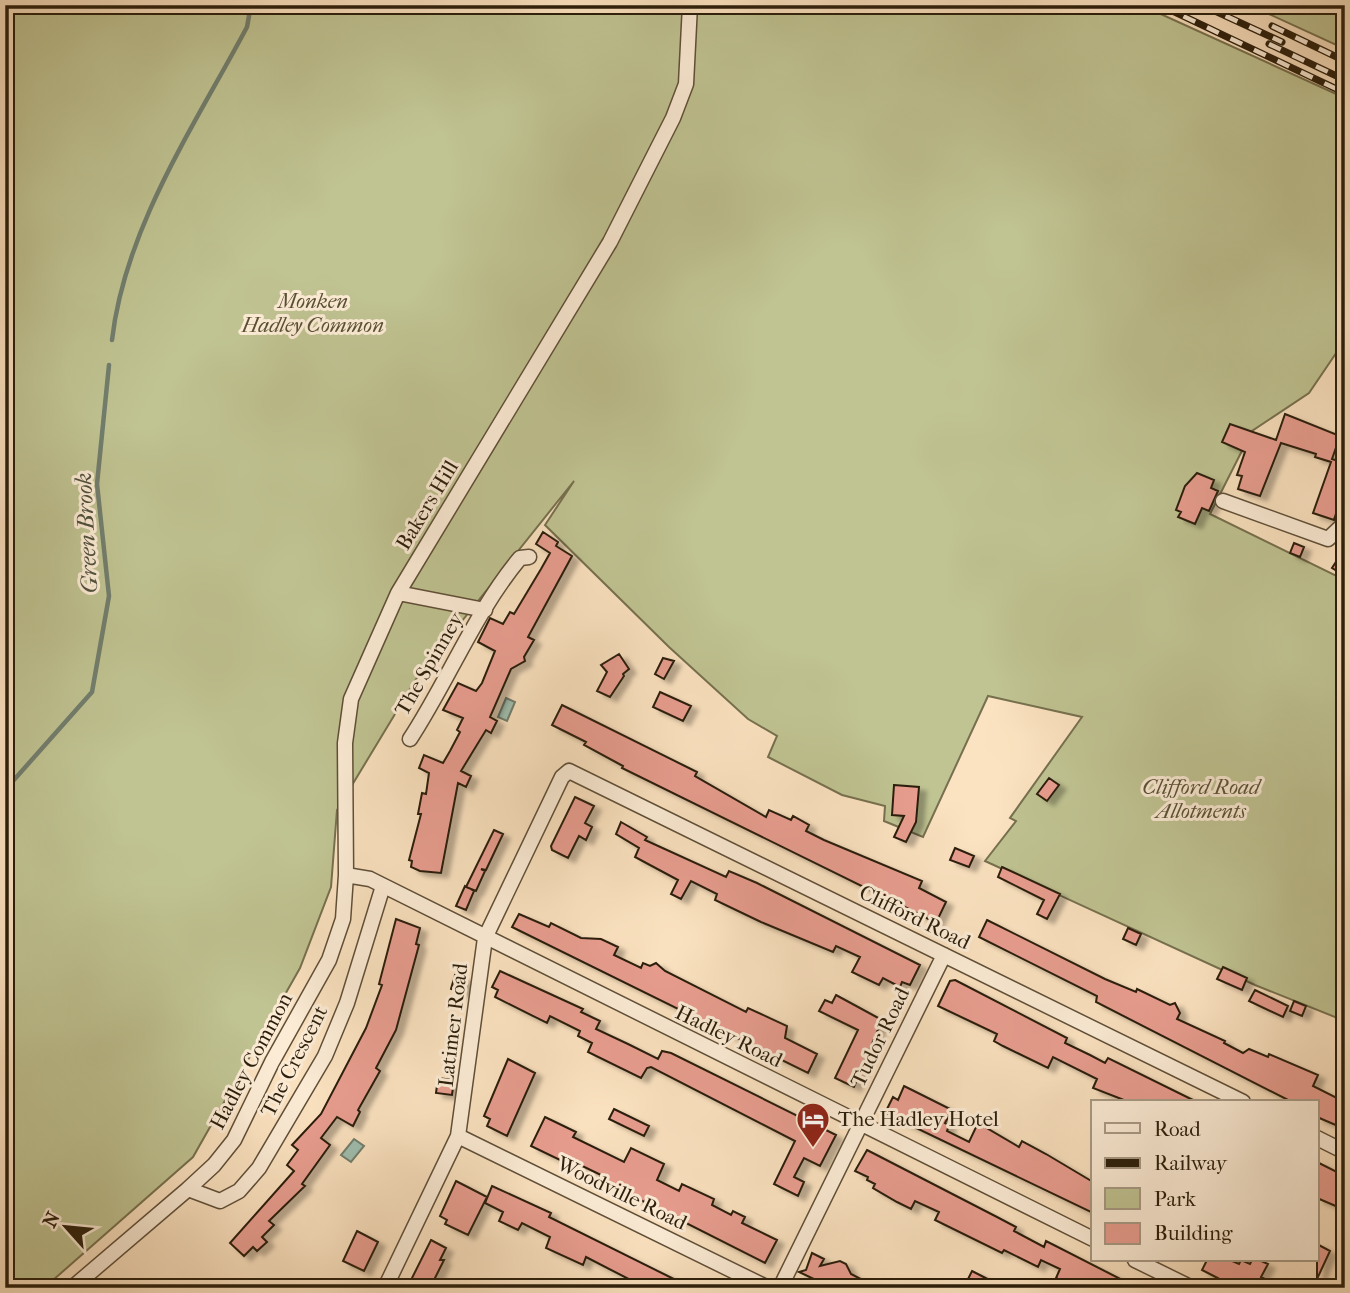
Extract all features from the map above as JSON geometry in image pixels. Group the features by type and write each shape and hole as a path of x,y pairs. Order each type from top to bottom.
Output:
{"street":[{"name":"Bakers Hill","path":"346,875 345,743 351,699 398,593 610,242 673,118 686,84 690,5"},
{"path":"1223,502 1328,539 1345,523"},
{"name":"The Spinney","path":"410,739 513,567 520,558 529,557"},
{"name":"The Spinney","path":"398,593 485,610"},
{"name":"Latimer Road","path":"386,1288 458,1136 485,938 562,777 569,771"},
{"name":"Clifford Road","path":"569,771 1239,1100"},
{"name":"Hadley Road","path":"346,875 358,875 383,886 1091,1238"},
{"name":"Hadley Common","path":"72,1288 188,1189 214,1165 234,1140 272,1062 322,974 340,933 346,875"},
{"name":"The Crescent","path":"188,1189 220,1201 240,1191 260,1168 325,1056 347,1003 383,886"},
{"name":"Tudor Road","path":"780,1288 944,955"},
{"name":"Woodville Road","path":"458,1136 768,1288"},
{"path":"1318,1138 1345,1152"},
{"path":"1139,1262 1192,1288"}],"green space":[{"path":"5,5 1141,5 1345,98 1345,340 1309,393 1252,431 1210,514 1345,580 1345,1021 1255,985 985,861 1016,821 1010,818 1082,717 988,696 923,837 884,821 885,806 842,795 768,757 777,736 748,719 669,647 545,525 574,481 418,676 337,810 331,887 300,968 193,1157 44,1288 5,1288"},
{"path":"1250,5 1345,5 1345,49 1258,9"}],"shaded area":[{"path":"506,698 515,702 507,721 498,717"},
{"path":"354,1139 364,1146 351,1162 341,1155"}],"building":[{"path":"1285,414 1340,436 1332,459 1345,463 1345,495 1342,494 1334,520 1313,513 1331,462 1315,457 1316,454 1281,443 1260,496 1238,489 1242,476 1237,475 1245,452 1222,442 1230,424 1276,440"},
{"path":"1197,473 1214,480 1211,488 1218,491 1209,511 1202,508 1195,524 1178,517 1181,512 1176,510 1185,486"},
{"path":"543,532 558,542 556,546 572,556 528,637 534,640 524,657 525,661 511,669 490,717 497,721 491,733 486,730 461,771 471,776 466,787 458,783 441,873 420,871 411,867 412,861 409,860 421,814 418,814 422,793 426,794 429,773 419,768 424,755 443,763 460,732 457,730 463,718 443,710 458,683 476,691 482,683 495,651 478,642 490,618 503,624 510,612 514,614 541,569 550,553 536,544"},
{"path":"1294,543 1304,547 1300,557 1290,553"},
{"path":"1345,548 1345,576 1332,568"},
{"path":"619,654 629,669 623,674 610,697 597,691 607,672 601,665"},
{"path":"663,658 674,661 664,679 655,674"},
{"path":"660,692 691,706 683,721 653,707"},
{"path":"562,705 697,772 695,776 766,817 769,810 791,820 793,816 809,825 806,831 922,881 919,888 946,902 936,923 903,906 879,899 876,893 622,768 623,766 584,745 586,742 552,725"},
{"path":"1049,778 1059,785 1047,801 1037,794"},
{"path":"894,785 919,787 916,822 906,842 894,837 904,816 892,815"},
{"path":"575,797 594,806 585,823 592,827 586,840 579,836 568,858 552,850 551,846"},
{"path":"621,822 647,837 645,840 726,877 729,871 757,883 920,965 910,985 902,982 900,987 883,978 879,985 852,972 860,957 836,946 833,952 761,922 715,900 717,894 691,881 681,899 671,894 678,880 635,857 639,848 616,834"},
{"path":"494,830 503,834 486,870 481,869 485,871 476,891 466,887"},
{"path":"955,848 974,856 969,867 950,860"},
{"path":"1002,867 1060,894 1047,919 1037,914 1044,900 998,877"},
{"path":"465,886 474,891 466,910 456,906"},
{"path":"519,914 549,927 551,923 581,938 601,939 618,947 614,955 641,968 643,963 650,966 656,963 665,971 746,1012 748,1008 787,1026 785,1038 817,1054 808,1073 512,927"},
{"path":"396,919 420,928 416,944 419,945 396,1030 376,1068 380,1071 358,1110 360,1112 353,1126 337,1117 321,1138 330,1145 302,1184 305,1186 269,1221 274,1225 262,1237 267,1242 257,1251 253,1247 244,1256 230,1243 294,1171 287,1165 298,1150 292,1145 321,1114 366,1028 382,985 379,984"},
{"path":"987,920 1105,979 1136,992 1137,989 1170,1005 1175,1003 1180,1013 1177,1019 1225,1041 1224,1043 1243,1053 1249,1049 1268,1057 1269,1054 1318,1075 1313,1086 1345,1102 1345,1129 1318,1117 1318,1100 1288,1100 1096,1002 1097,996 979,937"},
{"path":"1128,928 1141,934 1136,945 1123,939"},
{"path":"1223,967 1247,978 1242,990 1217,979"},
{"path":"500,971 583,1009 581,1012 600,1021 596,1029 658,1059 662,1051 671,1053 836,1135 820,1166 804,1158 794,1177 804,1182 798,1196 774,1184 795,1141 651,1067 647,1068 641,1078 588,1052 592,1043 578,1036 580,1031 550,1016 547,1023 495,997 498,990 492,987"},
{"path":"455,975 467,979 462,993 451,989"},
{"path":"955,980 1067,1038 1065,1043 1105,1063 1108,1058 1193,1100 1124,1100 1093,1088 1097,1079 1053,1057 1048,1068 1003,1046 994,1041 997,1034 938,1006 950,981"},
{"path":"1255,990 1288,1006 1283,1017 1249,1001"},
{"path":"836,995 882,1020 854,1087 835,1078 858,1030 819,1011 825,1000 832,1003"},
{"path":"1294,1001 1306,1006 1302,1016 1290,1011"},
{"path":"508,1059 535,1073 507,1136 487,1126 490,1119 484,1116"},
{"path":"438,1078 454,1080 452,1095 436,1093"},
{"path":"904,1086 952,1110 945,1123 949,1125 947,1131 969,1142 978,1123 1019,1147 1022,1141 1046,1154 1091,1181 1091,1212 885,1113 893,1097 898,1100"},
{"path":"614,1109 649,1126 644,1136 609,1119"},
{"path":"545,1117 576,1132 573,1137 624,1162 631,1148 664,1164 657,1180 679,1191 682,1184 714,1199 712,1205 731,1215 733,1211 745,1217 742,1223 777,1240 765,1263 599,1179 601,1175 564,1157 562,1161 531,1146"},
{"path":"867,1150 1016,1227 1014,1231 1044,1247 1046,1241 1138,1288 1075,1288 1056,1278 1060,1269 1041,1260 1038,1267 1004,1250 1002,1253 935,1220 939,1212 915,1201 911,1209 897,1202 873,1188 875,1184 867,1180 868,1177 855,1171"},
{"path":"1318,1162 1345,1176 1345,1210 1318,1198"},
{"path":"456,1181 487,1197 468,1235 445,1224 447,1220 440,1216"},
{"path":"492,1186 551,1213 549,1217 692,1288 646,1288 586,1257 583,1265 546,1248 550,1237 522,1223 518,1230 499,1221 503,1212 485,1203"},
{"path":"357,1231 378,1242 364,1271 343,1261"},
{"path":"431,1240 446,1248 440,1260 444,1260 430,1288 407,1288"},
{"path":"1318,1245 1330,1251 1317,1279 1318,1262"},
{"path":"812,1253 824,1259 820,1266 840,1261 846,1264 851,1274 878,1288 823,1288 813,1282 814,1279 799,1272 806,1270"},
{"path":"1206,1262 1264,1262 1268,1264 1261,1277 1282,1288 1237,1288 1202,1270"},
{"path":"972,1271 1005,1288 980,1288 967,1281"}],"waterway":[{"name":"Green Brook","path":"112,340 119,298 147,217 185,139 247,27 251,5"},
{"name":"Green Brook","path":"5,790 92,692 109,596 97,484 109,365"}],"railway":[{"path":"1160,5 1345,93"},
{"path":"1202,5 1282,42"},
{"path":"1272,26 1345,61"},
{"path":"1269,44 1345,80"}],"place":[{"name":"The Hadley Hotel","path":"813,1149"}],"park label":[{"name":"Monken Hadley Common","path":"313,313"},
{"name":"Clifford Road Allotments","path":"1201,799"}]}
